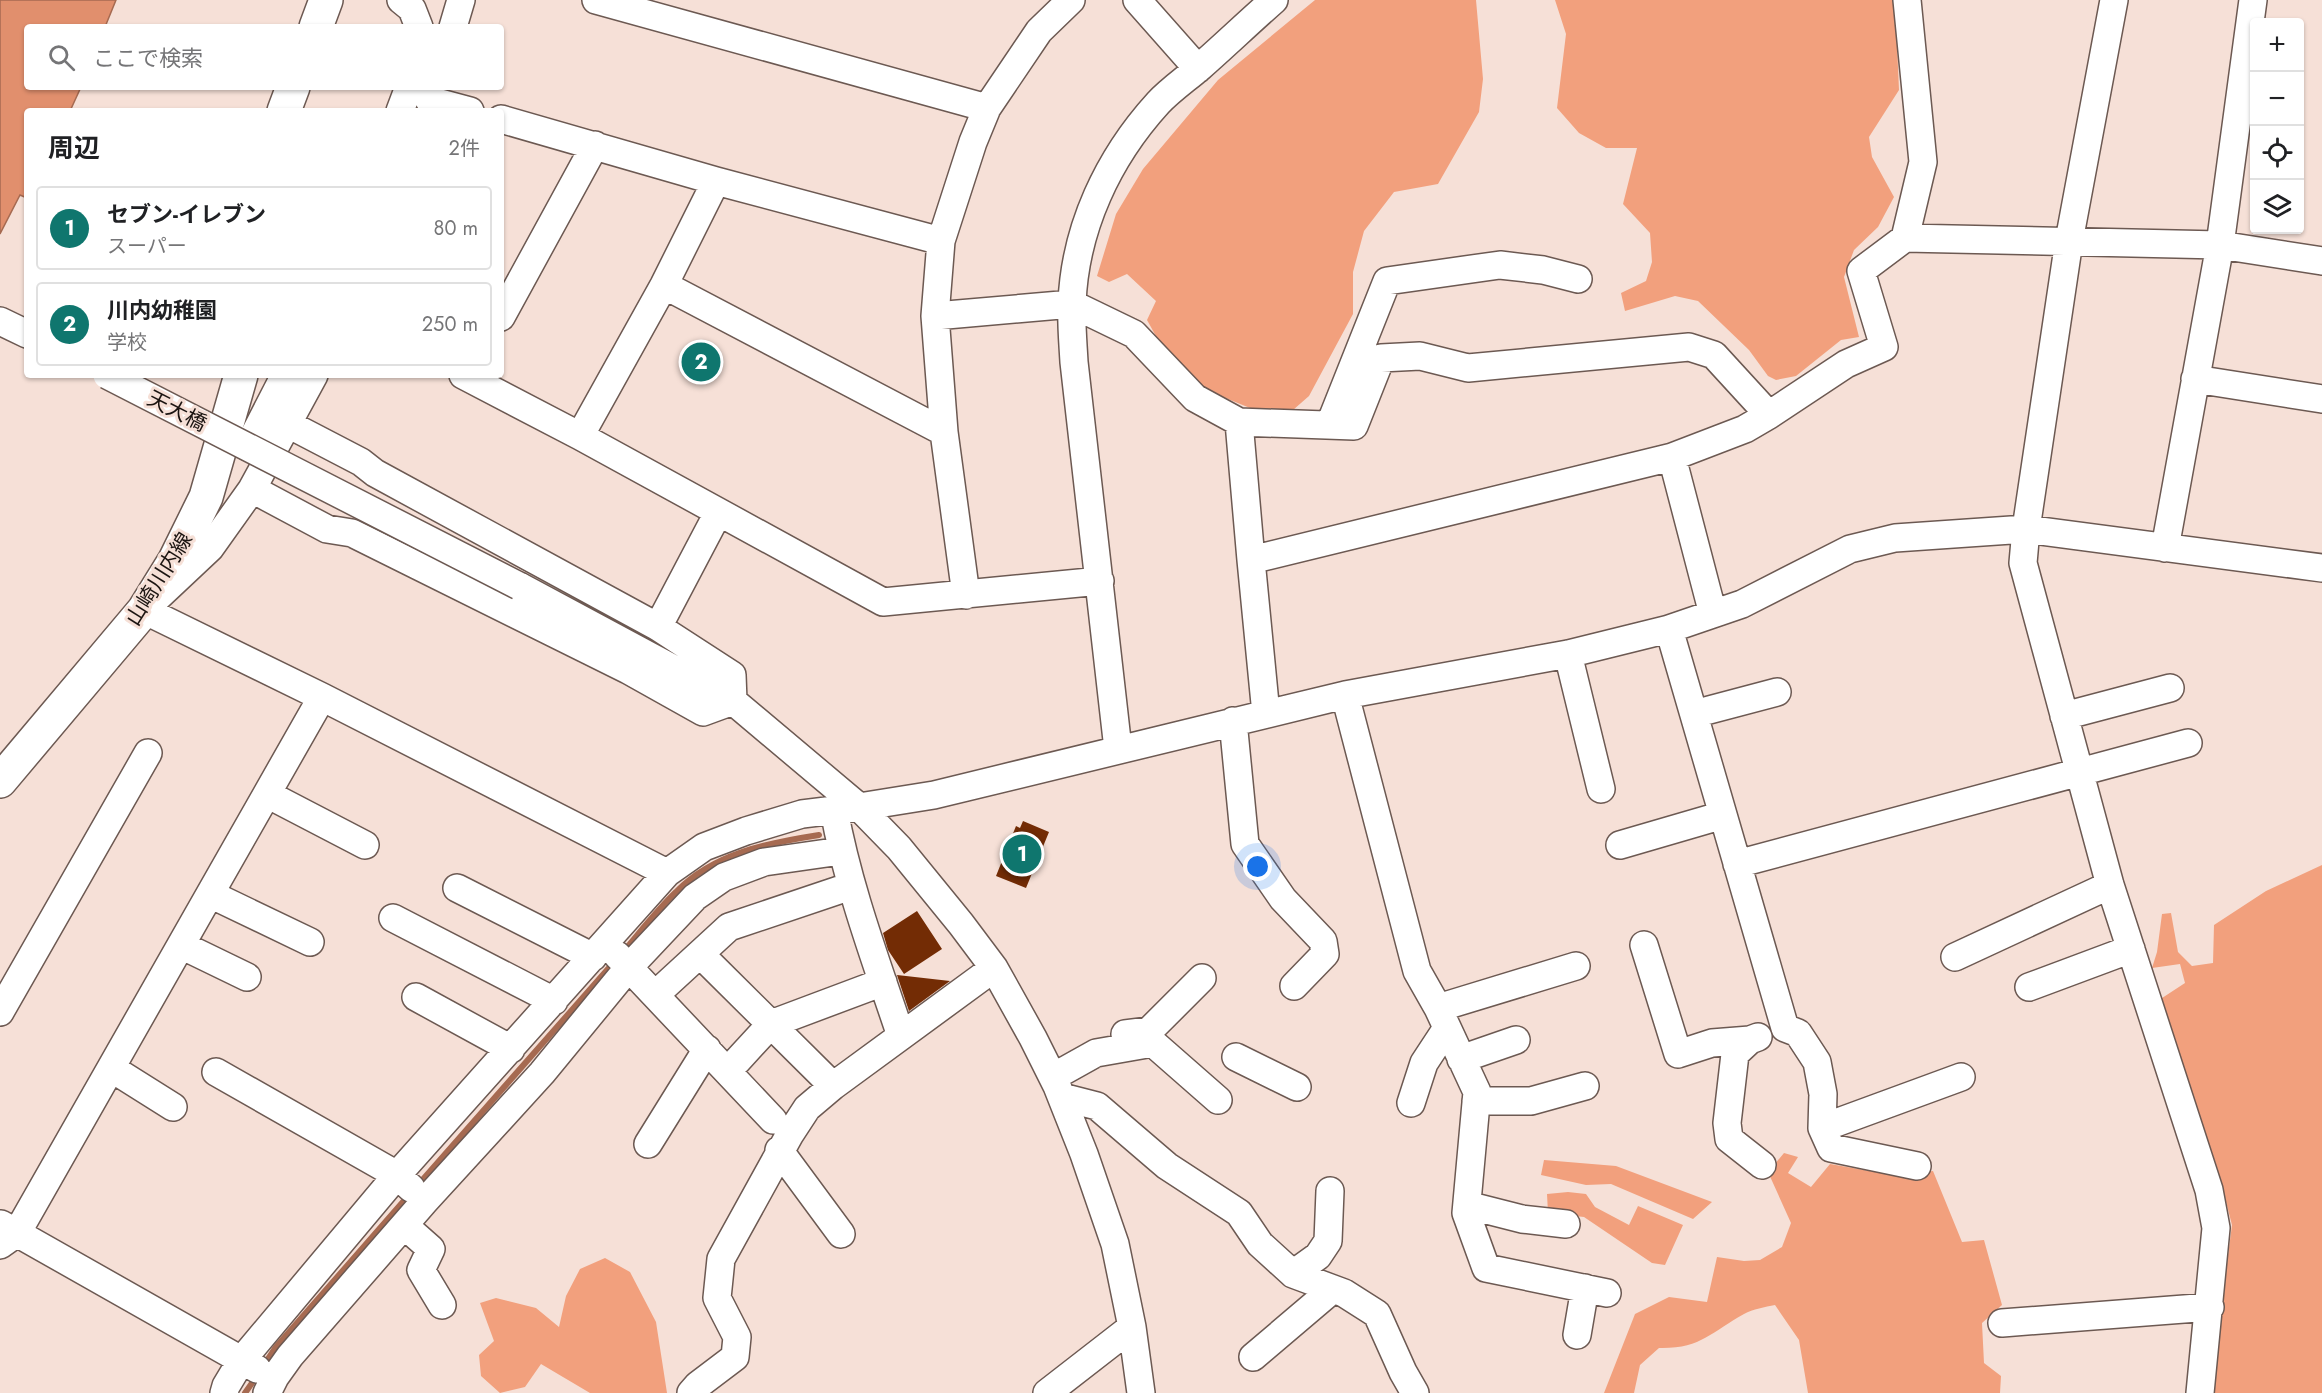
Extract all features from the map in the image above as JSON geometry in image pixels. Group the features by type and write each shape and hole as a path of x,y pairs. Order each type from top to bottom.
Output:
{"main road":[{"path":"317,24 326,0"},
{"path":"285,108 292,90"},
{"name":"山崎川内線","path":"0,781 144,610 175,560 206,497 241,378"}],"street":[{"path":"402,0 412,9 418,24"},
{"path":"454,24 461,0"},
{"path":"596,0 987,108"},
{"path":"966,595 944,432 935,316 941,241 973,142 987,108 1039,31 1071,0"},
{"path":"1137,0 1198,69"},
{"path":"1118,749 1074,362 1072,303 1076,260 1087,218 1104,179 1126,143 1148,114 1160,100 1274,0"},
{"path":"1905,238 1923,162 1907,0"},
{"path":"2114,0 2069,241 2023,562 2110,885 2209,1190 2217,1228 2200,1393"},
{"path":"2165,548 2220,245 2253,0"},
{"path":"405,108 424,96 461,108"},
{"path":"504,120 716,181 941,241"},
{"path":"504,312 595,145"},
{"path":"580,436 664,285 716,181"},
{"path":"1251,560 1672,457 1745,429 1846,364 1884,347 1861,271 1905,238 2220,245 2322,261"},
{"path":"1330,424 1387,280 1500,265 1543,270 1578,279"},
{"path":"664,285 944,432"},
{"path":"935,316 1072,303 1134,334 1195,398 1239,422 1354,426 1381,358 1420,356 1468,368 1689,347 1714,355 1769,415"},
{"path":"0,321 24,333"},
{"name":"天大橋","path":"112,378 519,586 733,701 847,808 899,848 994,968 1053,1078 1084,1154 1115,1244 1132,1327 1141,1393"},
{"path":"248,447 283,378"},
{"path":"312,378 252,489 210,548 144,610 322,697 667,873"},
{"path":"471,378 883,602 1100,581"},
{"path":"2195,379 2322,399"},
{"path":"1239,422 1266,714"},
{"path":"252,489 327,529 352,534 628,670 703,712 733,701 732,675 658,627 288,424"},
{"path":"1672,457 1713,614"},
{"path":"658,627 718,513"},
{"path":"222,1391 243,1362 398,1175 667,873 705,847 746,831 802,814 934,795 1345,694 1568,654 1669,629 1742,604 1850,549 1895,538 1923,534 2026,529 2322,568"},
{"path":"1669,629 1785,1028"},
{"path":"1568,654 1602,789"},
{"path":"2064,716 2170,688"},
{"path":"1694,714 1776,692"},
{"path":"1345,694 1417,972 1443,1018 1477,1092 1466,1213 1474,1265 1596,1290 1577,1335"},
{"path":"322,697 111,1068 6,1234 243,1362 271,1385 290,1356 405,1226 424,1201 542,1073 629,967 695,897 724,877 764,862 842,851"},
{"path":"1233,721 1245,844 1283,899 1323,941 1325,954 1294,986"},
{"path":"1737,864 2188,743"},
{"path":"0,1012 148,753"},
{"path":"267,794 365,845"},
{"path":"847,808 842,851 851,886 901,1036"},
{"path":"1620,845 1723,815"},
{"path":"1955,957 2110,885"},
{"path":"655,995 729,927 851,886"},
{"path":"457,888 599,950 629,967 773,1120"},
{"path":"210,894 310,942"},
{"path":"393,918 554,1001"},
{"path":"181,945 247,976"},
{"path":"1644,945 1678,1054 1713,1043 1750,1040 1785,1028 1798,1033 1817,1062 1823,1094 1822,1128 1831,1148 1917,1166"},
{"path":"2029,987 2131,949"},
{"path":"700,954 833,1086"},
{"path":"1412,1102 1424,1063 1443,1018 1576,966"},
{"path":"691,1393 735,1357 736,1337 717,1298 721,1259 779,1150 807,1108 833,1086 994,968"},
{"path":"1053,1078 1089,1039 1149,1031 1202,978"},
{"path":"736,1061 771,1024 883,982"},
{"path":"416,997 511,1049"},
{"path":"1461,1059 1516,1040"},
{"path":"1750,1040 1735,1054 1727,1123 1729,1139 1762,1165"},
{"path":"1053,1078 1096,1053 1154,1043 1213,1095 1240,1053 1297,1087"},
{"path":"648,1144 706,1050"},
{"path":"111,1068 173,1107"},
{"path":"216,1072 398,1175 424,1201"},
{"path":"1822,1128 1961,1077"},
{"path":"1053,1078 1097,1106 1167,1166 1239,1213 1260,1244 1293,1274 1344,1293 1377,1314 1415,1393"},
{"path":"1476,1101 1531,1101 1585,1086"},
{"path":"779,1150 841,1234"},
{"path":"1293,1274 1318,1257 1328,1241 1330,1191"},
{"path":"1467,1205 1522,1219 1566,1224"},
{"path":"405,1226 431,1249 421,1270 442,1305"},
{"path":"1254,1358 1333,1289"},
{"path":"2002,1323 2210,1307"},
{"path":"1047,1393 1132,1327"}],"shaded area":[{"path":"0,0 116,0 106,24 24,24 24,90 80,90 71,108 24,108 24,197 20,195 0,234"},
{"path":"1315,0 1476,0 1483,79 1479,112 1438,184 1394,192 1364,231 1353,272 1353,314 1309,396 1293,410 1250,408 1201,388 1157,338 1147,320 1156,301 1127,274 1109,282 1097,276 1116,214 1143,169 1218,80"},
{"path":"1555,0 1895,0 1899,90 1869,137 1872,157 1894,197 1878,227 1854,250 1844,277 1859,337 1841,340 1796,376 1776,380 1768,376 1749,350 1698,301 1675,296 1625,311 1621,293 1646,281 1652,262 1650,233 1623,204 1637,148 1606,148 1579,133 1557,108 1566,34"},
{"path":"2322,865 2322,1393 2210,1393 2232,1225 2217,1167 2159,1000 2185,983 2180,964 2152,968 2157,952 2162,914 2171,913 2178,952 2192,966 2213,963 2214,925 2266,891"},
{"path":"1784,1153 1798,1157 1788,1173 1811,1187 1830,1164 1892,1175 1933,1171 1962,1242 1984,1240 2002,1305 1982,1323 1984,1363 2001,1376 2000,1393 1808,1393 1799,1340 1775,1305 1748,1312 1696,1342 1673,1348 1659,1348 1640,1365 1634,1393 1604,1393 1635,1314 1669,1297 1707,1302 1717,1257 1744,1261 1760,1260 1782,1247 1791,1223 1768,1172"},
{"path":"1544,1160 1616,1166 1712,1202 1693,1219 1611,1184 1586,1185 1541,1175"},
{"path":"1568,1192 1586,1194 1595,1207 1629,1225 1638,1206 1683,1225 1665,1265 1652,1263 1584,1217 1548,1213 1547,1194"},
{"path":"605,1258 630,1272 656,1322 667,1393 590,1393 541,1364 525,1387 500,1393 481,1376 479,1355 494,1341 480,1303 496,1298 536,1308 559,1327 566,1296 580,1269"}],"building":[{"path":"1023,821 1049,832 1026,888 996,876 1016,826 1020,828"},
{"path":"917,911 942,949 904,974 888,950 883,933"},
{"path":"897,975 906,976 950,981 909,1011"}],"waterway":[{"path":"624,951 669,899 707,868 724,859 761,846 819,835"},
{"path":"418,1185 615,961"},
{"path":"264,1365 276,1347 409,1195"},
{"path":"245,1393 257,1376"}],"place":[{"name":"川内幼稚園","path":"701,362"},
{"name":"セブン-イレブン","path":"1022,854"}]}
